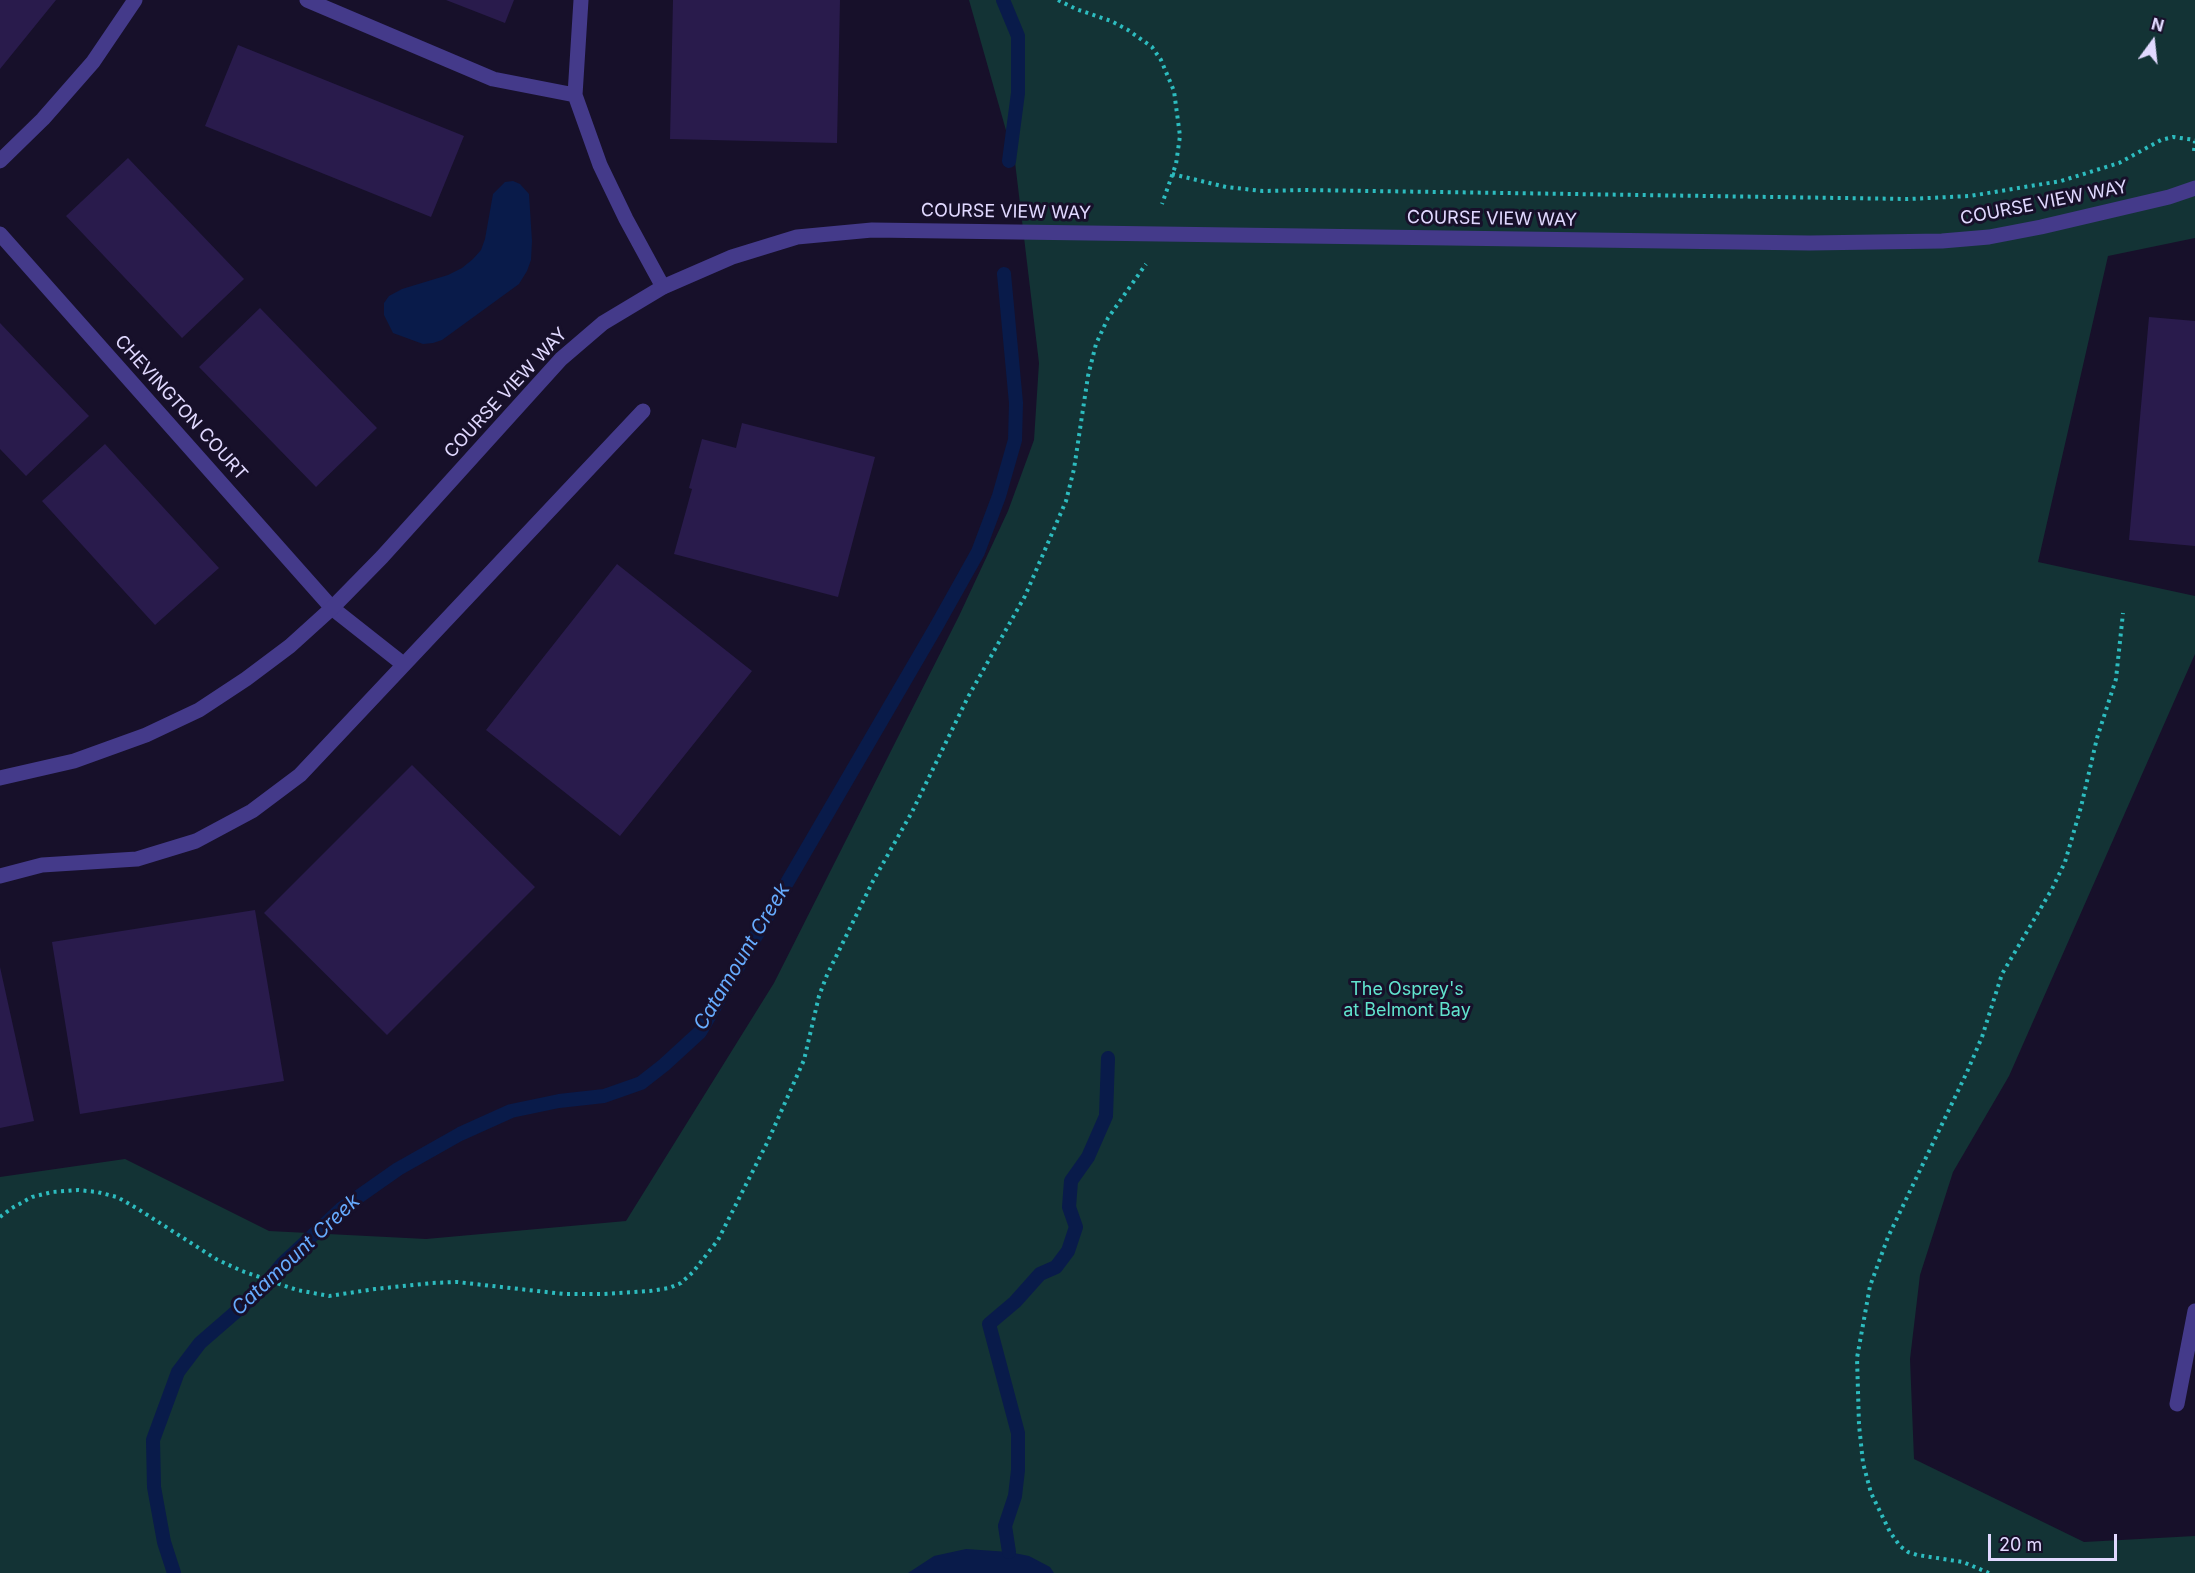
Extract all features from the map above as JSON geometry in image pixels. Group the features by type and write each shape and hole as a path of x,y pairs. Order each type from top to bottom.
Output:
{"street":[{"path":"0,161 43,118 93,62 135,0"},
{"path":"307,0 493,79 575,95"},
{"path":"581,0 575,95 600,165 663,287"},
{"name":"COURSE VIEW WAY","path":"0,778 74,761 146,735 199,710 246,680 290,646 332,608 382,557 561,358 603,323 663,287 732,257 797,237 872,230 1810,243 1942,241 1989,237 2041,227 2195,188"},
{"name":"CHEVINGTON COURT","path":"0,234 332,608 403,664"},
{"path":"0,876 42,865 137,859 196,841 252,811 300,775 642,411"},
{"path":"2177,1404 2195,1311"}],"path":[{"path":"0,1217 32,1197 52,1192 78,1190 97,1192 117,1197 216,1259 242,1271 297,1290 329,1296 404,1285 457,1282 564,1294 650,1291 669,1288 681,1283 705,1258 718,1239 768,1141 804,1060 819,996 827,975 873,881 912,812 968,697 1025,596 1062,513 1074,469 1088,376 1096,344 1108,318 1149,259 1153,234 1180,147 1174,91 1161,60 1152,47 1111,21 1058,0"},
{"path":"1172,174 1226,187 1263,191 1908,199 1970,196 2061,181 2119,163 2161,140 2173,137 2195,140 2194,151"},
{"path":"1989,1573 1963,1562 1908,1552 1900,1546 1890,1532 1871,1493 1863,1463 1859,1425 1857,1358 1870,1286 1888,1238 1967,1072 1982,1037 2002,974 2052,889 2065,862 2097,738 2116,679 2123,613"}],"green space":[{"name":"The Osprey's at Belmont Bay","path":"969,0 2195,0 2195,238 2108,256 2038,562 2195,596 2195,654 2009,1076 1953,1172 1920,1275 1910,1359 1914,1459 2084,1542 2195,1536 2195,1573 0,1573 0,1177 125,1159 269,1231 426,1239 626,1221 774,983 959,616 1008,511 1034,440 1039,363 1015,162"}],"water":[{"path":"513,181 520,184 529,194 532,241 531,260 519,284 442,340 423,344 393,333 384,315 384,303 389,296 402,289 448,275 473,259 481,250 485,239 493,194 505,182"},
{"path":"966,1549 1029,1556 1050,1567 1054,1573 908,1573 934,1556"}],"building":[{"path":"0,0 56,0 0,69"},
{"path":"446,0 514,0 505,23"},
{"path":"673,0 840,0 837,143 670,139"},
{"path":"238,45 464,136 431,217 205,126"},
{"path":"128,158 244,279 182,338 66,216"},
{"path":"260,308 377,428 316,487 199,367"},
{"path":"2149,317 2195,321 2195,546 2129,540"},
{"path":"0,323 89,416 26,476 0,449"},
{"path":"742,423 875,457 838,597 674,554 692,489 689,488 702,439 736,448"},
{"path":"105,444 219,568 155,625 42,501"},
{"path":"617,564 752,671 620,836 486,730"},
{"path":"412,765 535,887 387,1035 264,913"},
{"path":"255,910 284,1081 80,1114 52,942"},
{"path":"0,967 34,1121 0,1128"}],"waterway":[{"name":"Catamount Creek","path":"1003,0 1018,36 1018,93 1009,161"},
{"name":"Catamount Creek","path":"174,1573 164,1542 154,1487 153,1440 178,1372 200,1343 261,1290 283,1263 341,1209 398,1169 460,1134 511,1111 559,1101 604,1096 641,1083 700,1032 978,552 999,496 1015,440 1016,403 1004,274"},
{"path":"1009,1552 1005,1526 1015,1496 1018,1433 989,1324 1015,1302 1040,1274 1056,1267 1068,1251 1076,1227 1069,1207 1071,1181 1088,1157 1106,1116 1108,1058"}]}
